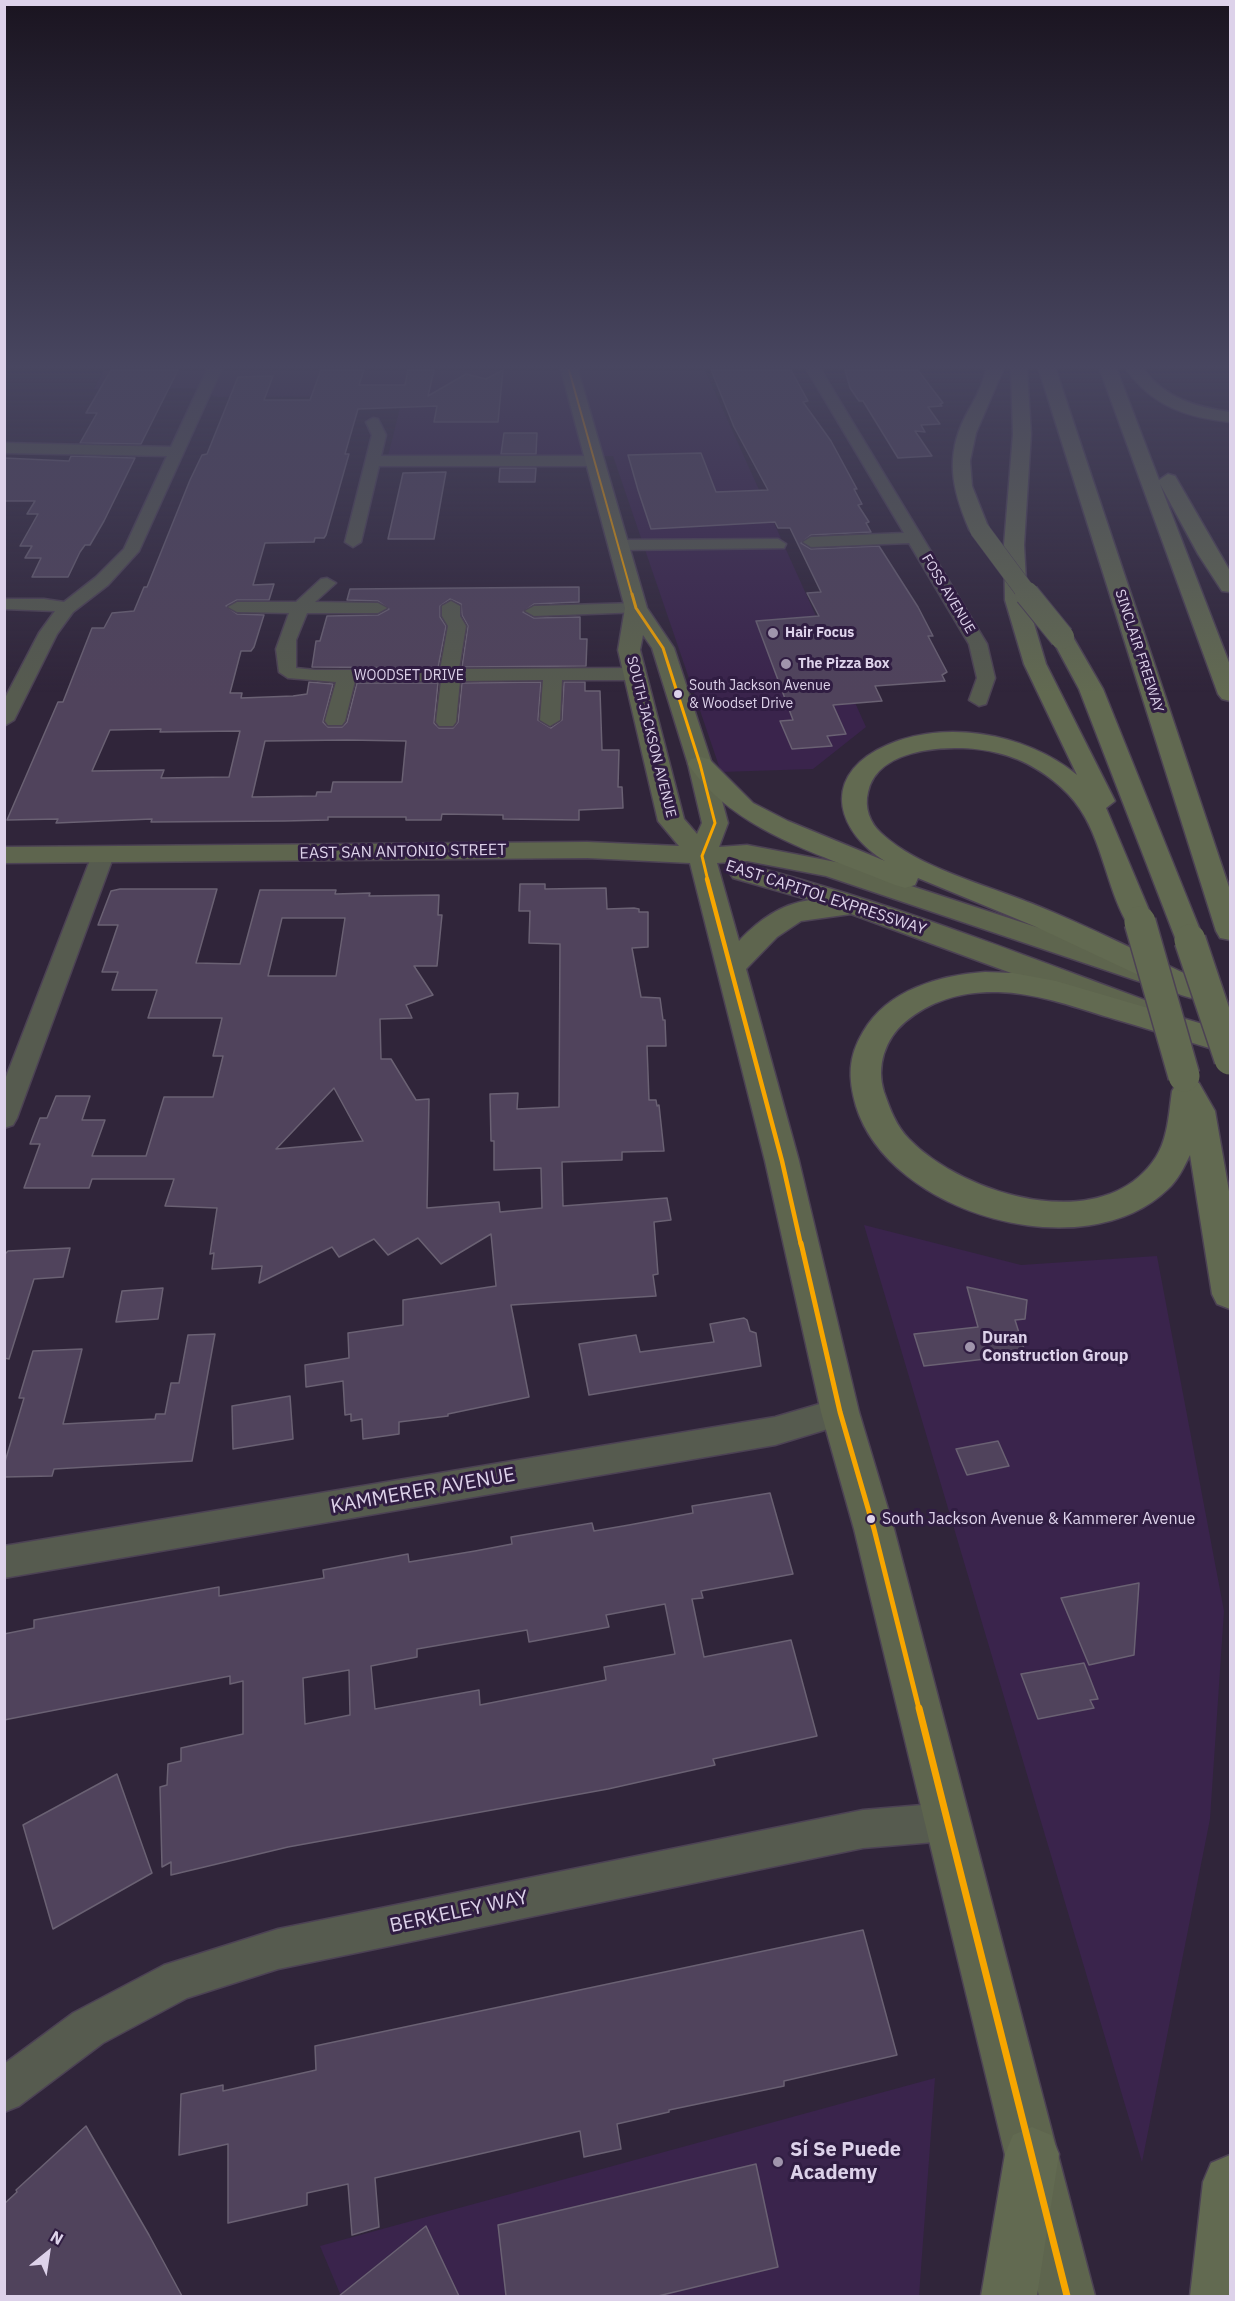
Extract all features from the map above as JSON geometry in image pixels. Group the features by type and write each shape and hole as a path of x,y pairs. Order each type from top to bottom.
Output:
{"highway":[{"path":"963,477 964,489 979,529 1000,561 1062,637 1091,689 1190,940 1230,1059"},
{"path":"1019,477 1014,563 1021,622 1035,664 1115,830 1132,873 1140,922"},
{"name":"SINCLAIR FREEWAY","path":"1082,477 1230,931"},
{"path":"1150,477 1230,694"},
{"path":"1166,477 1208,554 1230,586"},
{"path":"1191,988 1027,912 894,855 872,839 859,824 853,800 860,776 897,751 932,742 976,741 1000,746 1041,760 1070,780 1095,811 1140,922 1186,1084 1199,1111 1230,1294"},
{"path":"700,764 744,808 779,827 925,887 1191,988"},
{"path":"1186,1084 1180,1142 1173,1160 1160,1179 1142,1193 1121,1203 1094,1211 1060,1214 1028,1211 990,1203 934,1179 908,1159 886,1136 874,1113 864,1071 868,1051 876,1032 889,1018 929,994 974,983 998,982 1060,992 1230,1042"},
{"name":"EAST CAPITOL EXPRESSWAY","path":"1191,988 1230,1002"},
{"path":"1009,2296 1032,2154"},
{"path":"1218,2296 1230,2182"}],"main road":[{"name":"SOUTH JACKSON AVENUE","path":"599,477 636,608 663,648 700,764 715,823 702,856"},
{"name":"SOUTH JACKSON AVENUE","path":"636,608 629,650 671,821 702,856 782,1161 840,1412 858,1466 1067,2296"},
{"name":"EAST SAN ANTONIO STREET","path":"4,855 638,850 702,856"},
{"name":"EAST CAPITOL EXPRESSWAY","path":"702,856 747,853 831,869 1191,988"},
{"name":"EAST CAPITOL EXPRESSWAY","path":"702,856 753,876 804,888 913,925 1230,1042"},
{"path":"731,967 777,922 798,909 819,905 849,907 913,925"}],"street":[{"path":"4,720 48,633 67,608 102,581 130,551 163,477"},
{"path":"353,542 370,477"},
{"name":"FOSS AVENUE","path":"879,477 983,654 987,678 979,700"},
{"path":"811,542 915,538"},
{"path":"618,545 778,544"},
{"name":"WOODSET DRIVE","path":"327,583 301,607 294,620 284,657 284,664 288,672 315,676 634,674"},
{"path":"4,604 44,604 67,608"},
{"path":"446,722 449,665 457,626 451,616 452,606"},
{"path":"237,607 378,608"},
{"path":"534,611 636,608"},
{"path":"550,720 553,675"},
{"path":"335,721 347,676"},
{"path":"4,1118 104,855"},
{"name":"KAMMERER AVENUE","path":"4,1562 776,1431 840,1412"},
{"name":"BERKELEY WAY","path":"4,2091 88,2028 169,1986 278,1949 863,1829 946,1822"}],"shaded area":[{"path":"620,477 753,477 866,727 813,769 721,772"},
{"path":"864,1225 1021,1265 1157,1256 1224,1611 1210,1819 1142,2162"},
{"name":"Sí Se Puede Academy","path":"935,2078 919,2296 341,2296 320,2246"}],"building":[{"path":"4,477 125,477 104,521 90,545 85,545 80,552 68,577 32,577 41,558 25,558 32,546 20,546 38,514 27,514 35,501 4,501"},
{"path":"191,477 342,477 324,538 315,538 314,542 265,543 253,585 274,584 269,600 237,600 226,606 237,614 264,615 254,647 251,651 241,651 230,693 242,693 241,698 293,696 307,694 309,682 333,684 323,722 328,727 342,727 347,722 357,683 438,683 434,723 439,728 453,728 458,722 462,683 541,682 538,720 551,728 562,720 564,682 585,682 585,691 600,691 602,750 619,750 618,787 622,787 623,808 579,810 579,820 503,819 503,815 442,814 441,820 406,820 406,817 328,817 328,820 284,821 151,822 152,819 56,823 58,819 7,820 58,702 63,702 92,628 104,628 112,613 134,611 144,587 147,587","holes":["161,729 160,732 240,731 229,777 161,778 164,770 92,771 110,730","265,741 406,741 402,782 333,782 331,792 317,792 316,796 252,797"]},
{"path":"402,477 445,477 434,539 388,539"},
{"path":"499,477 535,477 535,482 499,482"},
{"path":"634,477 710,477 716,492 768,490 761,477 851,477 862,504 858,505 869,522 866,523 871,532 811,535 801,543 811,549 879,546 918,607 933,636 928,636 947,672 942,675 945,681 875,686 882,701 833,705 846,734 827,736 832,746 792,749 780,721 793,720 756,621 819,616 807,593 821,592 790,528 778,528 775,522 651,529"},
{"path":"579,587 579,602 534,604 523,612 534,618 580,617 580,639 587,639 586,666 462,667 468,626 462,615 461,604 450,599 440,606 440,617 446,626 438,668 312,667 316,641 320,641 327,616 378,615 389,609 378,601 347,600 350,589"},
{"path":"520,884 545,884 545,889 606,888 607,909 634,908 639,909 639,912 648,912 648,947 632,948 641,997 660,998 663,1020 665,1020 666,1046 647,1046 649,1100 656,1100 657,1106 659,1105 664,1151 622,1152 622,1160 562,1162 563,1206 667,1198 671,1220 654,1222 658,1274 653,1275 656,1296 511,1305 529,1397 448,1414 448,1416 399,1422 399,1434 363,1439 362,1419 351,1421 351,1414 345,1415 343,1381 306,1387 305,1365 349,1358 348,1333 403,1325 403,1300 496,1286 491,1234 441,1264 418,1238 388,1255 374,1239 339,1257 332,1247 259,1283 262,1266 212,1269 214,1253 210,1254 217,1208 165,1206 174,1179 92,1179 89,1188 24,1188 40,1144 30,1144 40,1118 47,1118 56,1096 90,1096 82,1120 105,1120 92,1156 146,1156 164,1097 213,1097 223,1056 213,1056 222,1018 148,1018 157,990 112,990 118,972 102,972 118,925 98,925 111,891 120,889 217,889 196,963 240,964 260,890 336,890 335,894 370,893 369,896 439,895 438,915 442,915 437,966 414,966 433,995 406,1005 412,1018 380,1019 381,1059 391,1059 416,1100 429,1099 427,1208 499,1202 500,1212 542,1208 541,1168 494,1170 494,1141 491,1141 490,1094 518,1093 517,1109 559,1107 560,944 529,943 530,911 519,911","holes":["282,918 345,918 336,976 268,976","334,1088 363,1141 276,1149"]},
{"path":"70,1248 63,1277 34,1279 9,1359 4,1358 4,1255 8,1251"},
{"name":"Duran Construction Group","path":"967,1287 1027,1300 1025,1319 1015,1320 1025,1352 1011,1354 1012,1356 924,1366 914,1334 978,1327"},
{"path":"163,1288 158,1319 116,1322 122,1291"},
{"path":"744,1318 747,1320 750,1331 756,1333 761,1366 589,1395 579,1344 636,1335 640,1352 714,1342 710,1324"},
{"path":"215,1334 192,1461 54,1469 52,1476 4,1477 4,1465 24,1398 19,1398 33,1351 82,1349 63,1424 155,1419 156,1414 165,1414 171,1383 179,1383 188,1335"},
{"path":"290,1396 293,1439 233,1449 232,1406"},
{"path":"998,1441 1009,1466 967,1475 956,1449"},
{"path":"770,1493 793,1574 701,1591 703,1598 692,1599 704,1657 791,1640 817,1736 713,1759 715,1765 608,1789 288,1847 171,1875 171,1862 162,1867 160,1787 167,1785 168,1764 181,1761 181,1748 243,1734 243,1681 230,1684 230,1676 4,1720 4,1634 34,1628 34,1620 219,1587 219,1596 324,1578 323,1570 408,1554 409,1562 475,1551 512,1544 511,1537 592,1523 594,1531 629,1525 693,1513 692,1506","holes":["665,1604 675,1654 604,1667 606,1680 480,1705 479,1690 375,1709 371,1666 417,1657 417,1649 527,1630 529,1642 609,1627 606,1615","349,1670 350,1715 305,1724 303,1678"]},
{"path":"1139,1583 1134,1655 1089,1665 1061,1598"},
{"path":"1084,1663 1098,1699 1090,1700 1094,1708 1038,1719 1021,1674"},
{"path":"117,1774 152,1873 53,1929 23,1825"},
{"path":"863,1930 897,2055 784,2081 784,2086 669,2110 669,2112 617,2124 621,2149 584,2157 580,2131 375,2178 379,2227 352,2235 348,2184 307,2193 307,2205 228,2223 228,2144 179,2155 181,2094 223,2085 223,2091 316,2070 315,2046"},
{"path":"86,2126 182,2296 4,2296 4,2204 17,2192 16,2190"},
{"path":"756,2164 778,2267 658,2296 506,2296 498,2225"},
{"path":"426,2226 459,2296 339,2296 384,2260"}],"transit line":[{"path":"599,477 636,608 663,648 700,764 715,823 702,856 711,895 782,1161 840,1412 874,1529 1067,2296"}],"place":[{"name":"Hair Focus","path":"773,633"},
{"name":"The Pizza Box","path":"786,664"},
{"name":"South Jackson Avenue & Woodset Drive","path":"678,694"},
{"name":"Duran Construction Group","path":"970,1347"},
{"name":"South Jackson Avenue & Kammerer Avenue","path":"871,1519"},
{"name":"Sí Se Puede Academy","path":"778,2162"}]}
